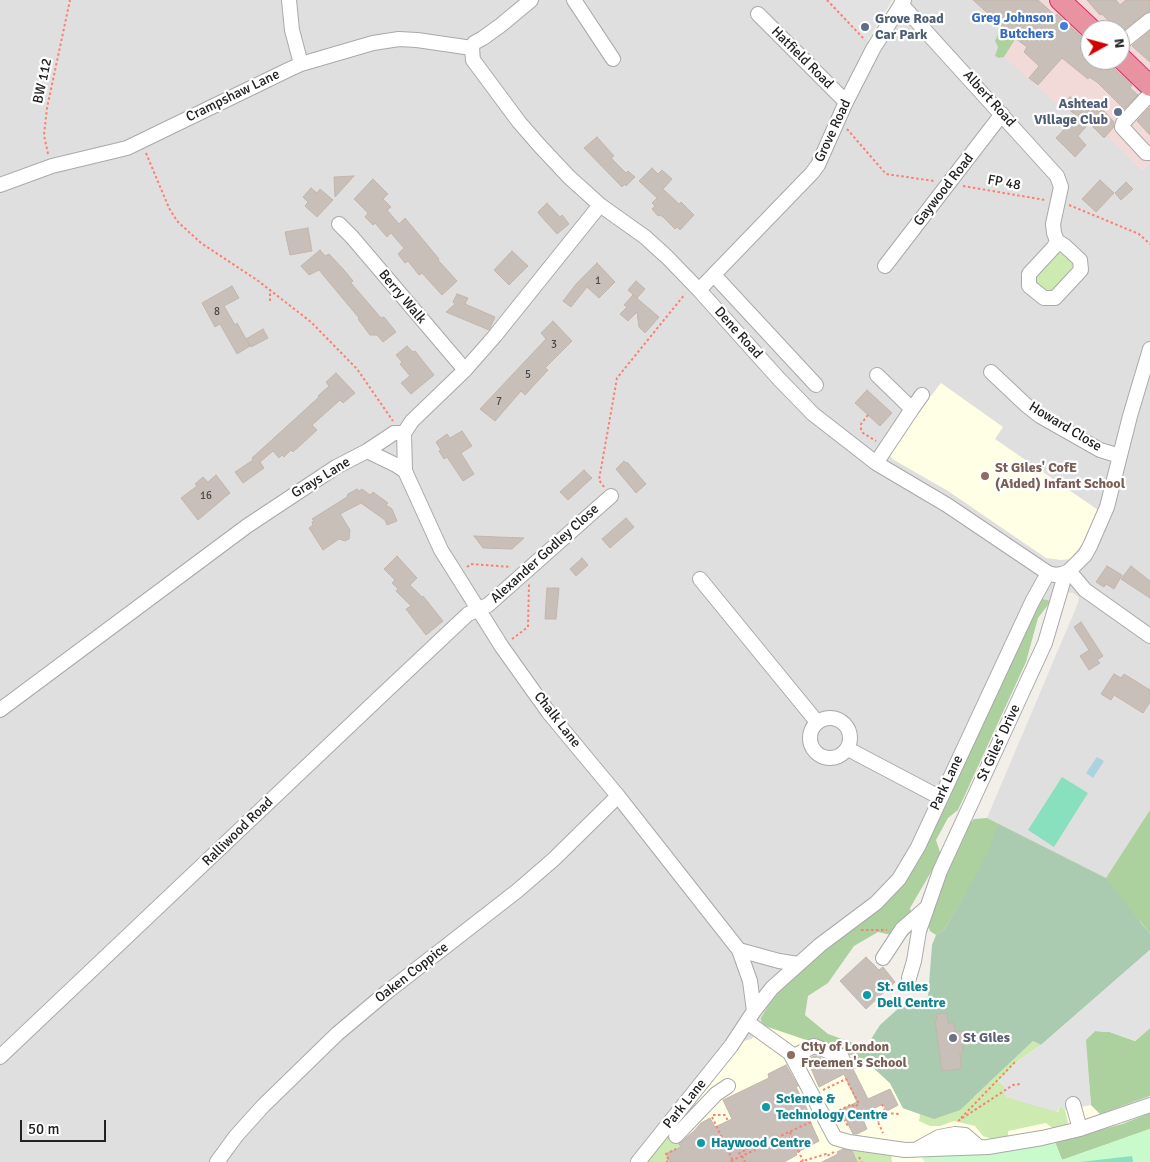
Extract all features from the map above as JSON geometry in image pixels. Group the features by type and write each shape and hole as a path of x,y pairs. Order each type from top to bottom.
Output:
{"highway":[{"path":"1060,0 1081,20"},
{"path":"1130,67 1150,86"}],"street":[{"path":"290,0 292,30 301,64"},
{"path":"472,48 474,43 484,38 531,0"},
{"path":"574,0 613,58"},
{"name":"Grove Road","path":"696,287 714,275 812,174 873,49 902,2"},
{"name":"Albert Road","path":"902,2 1058,176 1061,187 1053,224 1057,241"},
{"name":"Hatfield Road","path":"758,14 846,102"},
{"path":"1130,36 1150,20"},
{"name":"Crampshaw Lane","path":"0,185 52,166 127,148 301,64 373,43 399,39 472,48"},
{"name":"Dene Road","path":"472,48 473,60 519,122 569,177 600,205 645,237 696,287 808,409 828,427 876,463 947,505 1048,573"},
{"path":"1150,94 1123,123 1122,127 1146,153 1150,153"},
{"name":"Gaywood Road","path":"884,266 1002,114"},
{"path":"404,433 412,421 465,370 494,337 600,205"},
{"name":"Berry Walk","path":"339,224 465,370"},
{"name":"Dene Road","path":"714,275 816,385"},
{"path":"1048,573 1055,575 1066,572 1084,555 1093,539 1107,506 1141,376 1150,349"},
{"name":"Howard Close","path":"991,372 1040,416 1100,450 1120,456"},
{"path":"877,375 912,409"},
{"path":"876,463 922,395"},
{"name":"Grays Lane","path":"0,710 247,526 394,433 404,433"},
{"name":"Chalk Lane","path":"404,433 404,471 441,550 456,576 502,647 549,713 618,796 739,950 750,981 750,1017"},
{"path":"367,451 404,471"},
{"name":"Alexander Godley Close","path":"478,609 488,605 611,496"},
{"path":"1066,572 1088,593 1150,636"},
{"name":"St Giles' Drive","path":"909,978 925,909 940,871 1045,643 1066,572"},
{"name":"Park Lane","path":"638,1162 731,1046 772,988 820,945 876,903 890,889 908,865 1032,602 1048,573"},
{"path":"700,580 817,722"},
{"name":"Ralliwood Road","path":"0,1057 468,614 478,609"},
{"path":"826,718 835,718 849,730 850,740 848,749 842,755 833,759 824,758 816,754 810,747 811,729 817,722 826,718"},
{"path":"848,749 941,798"},
{"name":"Oaken Coppice","path":"217,1162 236,1136 263,1106 338,1034 387,992 517,891 554,859 618,796"},
{"name":"St Giles' Drive","path":"883,958 902,930 925,909"},
{"path":"739,950 798,964"},
{"path":"750,1017 793,1055 805,1081 817,1119 835,1138 907,1154 1022,1142 1080,1129 1150,1105"},
{"path":"793,1055 814,1046 841,1056 844,1062"},
{"path":"676,1136 716,1094 728,1086"},
{"path":"706,1104 715,1116"},
{"path":"1073,1104 1080,1129"}],"path":[{"name":"BW 112","path":"52,166 44,136 45,122 70,0"},
{"path":"827,0 873,49"},
{"name":"FP 48","path":"837,122 845,128 886,174 1063,202 1139,234 1150,244"},
{"path":"141,141 154,176 176,221 201,243 270,289 311,322 357,369 393,421 404,433"},
{"path":"611,496 599,480 617,378 696,287"},
{"path":"270,289 270,302"},
{"path":"868,414 861,424 862,433 887,448"},
{"path":"456,576 471,564 529,568 528,626 502,647"},
{"path":"858,930 902,930"},
{"path":"1015,1062 958,1122 1013,1085 1020,1084"},
{"path":"838,1077 840,1082"},
{"path":"821,1091 846,1079 859,1104 854,1107 852,1104 840,1110 841,1117"},
{"path":"882,1104 886,1113 899,1114"},
{"path":"878,1122 884,1108"},
{"path":"872,1109 883,1133"},
{"path":"728,1120 725,1115 715,1116 732,1161 755,1150 754,1148"},
{"path":"738,1154 817,1119"},
{"path":"790,1132 802,1161 826,1154"},
{"path":"666,1162 669,1160 666,1154 681,1147 676,1136"},
{"path":"742,1156 745,1162"}],"shaded area":[{"path":"0,0 830,0 868,41 881,49 911,0 972,0 1002,26 1005,57 1066,111 1076,99 1081,103 1095,116 1106,134 1142,170 1150,162 1150,810 1106,879 987,818 1078,603 1079,597 1073,593 1065,592 1060,603 1043,599 921,854 762,1025 752,1039 744,1041 646,1162 0,1162"},
{"name":"Grove Road Car Park","path":"830,0 892,0 868,41"},
{"path":"972,0 1150,0 1150,162 1142,170 1106,135 1095,116 1081,103 1076,99 1066,112 1004,57 1016,38"},
{"name":"St Giles' CofE (Aided) Infant School","path":"941,383 1003,427 995,439 1098,510 1084,542 1070,559 1046,558 948,491 888,455"},
{"path":"998,824 1106,879 1150,934 1150,950 1041,1045 1033,1041 960,1110 934,1119 903,1108 890,1083 865,1060 866,1047 880,1025 901,1006 928,997 932,945 936,935 944,930 965,894 987,854"},
{"name":"City of London Freemen's School","path":"1150,950 1150,1028 1135,1041 1091,1105 1100,1114 1150,1096 1150,1162 647,1162 744,1041 752,1039 762,1025 865,1060 890,1083 903,1108 934,1119 1041,1045"},
{"path":"1150,950 1150,1028 1135,1041 1110,1032 1095,1031 1086,1040 1091,1105 1065,1110 1060,1105 1057,1112 1006,1097 1003,1091 1005,1087 999,1081 1018,1061 1041,1045"}],"green space":[{"path":"1001,28 1016,38 1004,57 999,58 995,56 998,47 995,41"},
{"path":"1059,248 1075,260 1076,269 1053,293 1043,294 1034,285 1034,275"},
{"path":"1040,600 1051,601 1038,618 1026,662 958,810 948,818 936,840 941,855 910,908 914,929 905,938 878,932 854,946 828,983 808,996 805,1015 828,1034 893,1057 974,1097 960,1110 934,1119 903,1108 890,1083 865,1060 762,1025 761,1018 768,1006 796,971 902,883"},
{"path":"1062,777 1088,793 1054,847 1028,830"},
{"path":"1150,810 1150,934 1140,921 969,888 944,930 936,935 930,931 927,922 964,829 974,819 987,818 1106,878"},
{"path":"1150,1028 1150,1096 1100,1114 1091,1105 1085,1040 1095,1031 1110,1032 1135,1041"},
{"path":"1033,1041 1041,1045 1018,1061 999,1081 1005,1087 1058,1112 1060,1105 1065,1110 1068,1122 1066,1127 1054,1129 1046,1123 1008,1131 1008,1137 992,1139 983,1136 975,1126 954,1121 940,1126 930,1126 919,1121 920,1114 934,1119 960,1110"},
{"path":"695,1102 699,1106 675,1135 681,1147 666,1154 669,1161 646,1162"},
{"path":"1150,1113 1150,1129 1062,1160 1055,1142 1122,1124"},
{"path":"1150,1129 1150,1162 925,1162 922,1158 936,1154 1018,1150 1055,1142 1062,1160"},
{"path":"849,1146 891,1154 892,1162 857,1162"},
{"path":"1132,1156 1133,1162 1080,1162"}],"water":[{"path":"1097,757 1104,761 1093,778 1086,773"}],"building":[{"path":"973,0 1038,0 1056,16 1057,14 1080,35 1080,70 1116,70 1132,85 1130,88 1138,95 1124,109 1097,82 1089,77 1088,79 1062,58 1038,85 1029,78 1039,66 1024,52 1027,47 1001,28 1002,26"},
{"path":"1087,0 1116,0 1120,5 1126,0 1150,0 1150,11 1130,25 1130,20 1108,20 1102,14 1100,15"},
{"path":"1150,31 1150,62 1132,46"},
{"path":"1070,97 1079,104 1081,103 1091,112 1094,108 1099,112 1102,109 1114,122 1113,128 1104,138 1089,123 1078,136 1086,145 1075,157 1056,138 1077,116 1063,105"},
{"path":"1150,107 1150,135 1137,121"},
{"path":"597,137 614,156 611,158 626,173 628,171 635,177 626,186 625,184 622,187 584,148"},
{"path":"652,168 658,174 662,170 672,179 663,189 679,204 681,202 694,215 680,230 677,227 675,229 652,209 655,206 652,203 657,198 639,181"},
{"path":"354,176 335,197 334,177"},
{"path":"373,179 388,194 383,199 391,207 387,210 399,224 405,218 457,281 442,295 422,273 419,275 408,261 405,263 398,254 404,248 391,233 387,237 375,223 373,225 365,217 368,213 354,199"},
{"path":"1100,180 1114,193 1096,212 1082,199"},
{"path":"1126,182 1133,189 1121,200 1115,193"},
{"path":"311,188 317,193 320,189 333,200 317,217 305,206 308,202 303,197"},
{"path":"547,203 560,217 562,215 569,224 557,234 538,212"},
{"path":"308,228 312,251 290,255 285,232"},
{"path":"320,250 325,256 329,254 344,270 353,281 351,283 381,318 384,317 396,332 383,342 377,335 370,335 359,318 319,270 309,275 301,266"},
{"path":"512,251 528,266 509,285 494,270"},
{"path":"597,263 615,282 599,298 587,287 571,307 563,301 577,283"},
{"path":"636,281 645,289 637,298 628,290"},
{"path":"232,286 239,298 224,306 235,325 237,323 250,346 237,354 220,324 215,327 202,303"},
{"path":"457,294 468,298 465,304 495,317 489,330 446,312 455,304 453,302"},
{"path":"633,295 659,317 645,333 639,327 637,312 628,321 620,314 627,307 624,305"},
{"path":"553,321 572,341 545,368 548,370 525,395 521,391 495,421 480,409 546,339 541,333"},
{"path":"263,329 268,338 251,347 246,339"},
{"path":"407,346 413,352 415,351 434,375 411,394 401,383 410,376 400,364 402,362 396,355"},
{"path":"336,373 355,393 343,403 340,400 312,425 317,430 293,452 291,450 284,457 282,455 279,458 273,451 260,462 264,468 243,483 235,472 253,460 252,458 319,397 329,386 326,382"},
{"path":"867,390 892,413 880,426 855,403"},
{"path":"462,431 472,446 461,453 474,474 463,481 447,457 444,459 436,442 447,434 450,438"},
{"path":"624,461 646,484 636,493 616,469"},
{"path":"584,470 592,478 568,500 560,492"},
{"path":"216,475 230,493 198,520 181,498 197,486 195,484 203,477 208,482"},
{"path":"357,489 359,491 362,489 370,495 373,492 388,503 386,505 392,509 397,521 387,525 385,520 361,503 340,514 350,530 349,539 345,541 339,539 323,550 309,528 313,525 312,522 314,521 312,519"},
{"path":"626,518 634,527 610,548 602,539"},
{"path":"474,536 524,538 512,549 483,548"},
{"path":"397,556 417,578 410,585 423,596 443,621 426,635 406,609 411,606 396,591 398,589 392,583 395,580 384,569"},
{"path":"582,558 588,565 576,576 570,569"},
{"path":"1107,566 1122,575 1114,589 1106,584 1104,587 1096,582"},
{"path":"1131,566 1150,581 1150,598 1121,579"},
{"path":"547,588 559,588 556,619 545,619"},
{"path":"1081,622 1103,656 1097,660 1100,663 1089,670 1080,656 1089,650 1074,627"},
{"path":"1114,674 1121,678 1124,674 1150,690 1150,702 1143,713 1114,695 1111,700 1101,694"},
{"name":"St. Giles Dell Centre","path":"866,957 879,970 883,967 895,982 866,1009 840,981"},
{"name":"St Giles","path":"947,1013 948,1023 954,1023 955,1032 968,1031 970,1043 962,1044 963,1052 960,1053 961,1069 942,1071 935,1020 937,1020 936,1014"},
{"path":"815,1056 821,1058 824,1064 829,1061 835,1063 839,1069 844,1071 852,1066 852,1057 857,1067 853,1069 868,1099 890,1089 898,1105 887,1111 883,1104 861,1115 867,1129 853,1134 841,1110 857,1102 844,1074 819,1087 807,1059"},
{"path":"786,1065 798,1086 796,1087 809,1113 807,1114 819,1141 796,1153 797,1155 784,1162 670,1162 666,1154 681,1147 679,1144 701,1123 710,1118 715,1127 732,1119 723,1100 769,1078 768,1074"},
{"path":"843,1149 852,1151 857,1162 822,1162 838,1154 837,1152"}],"place":[{"name":"Greg Johnson Butchers","path":"1064,26"},
{"name":"Grove Road Car Park","path":"865,27"},
{"name":"Ashtead Village Club","path":"1118,112"},
{"name":"St Giles' CofE (Aided) Infant School","path":"985,476"},
{"name":"St. Giles Dell Centre","path":"867,995"},
{"name":"St Giles","path":"953,1038"},
{"name":"City of London Freemen's School","path":"791,1055"},
{"name":"Science & Technology Centre","path":"766,1107"},
{"name":"Haywood Centre","path":"701,1143"}]}
